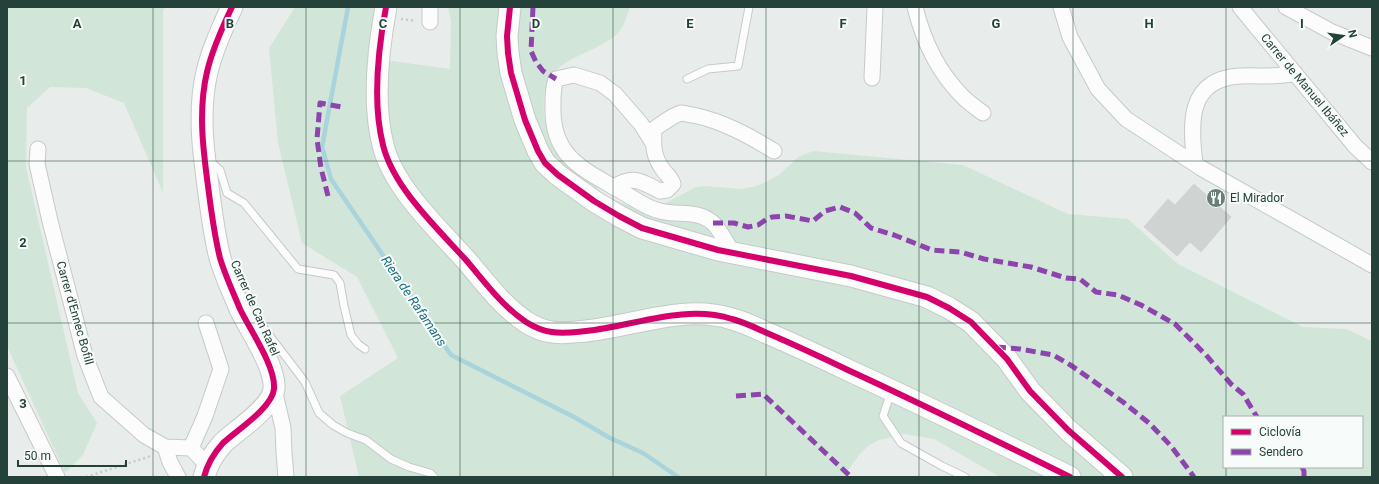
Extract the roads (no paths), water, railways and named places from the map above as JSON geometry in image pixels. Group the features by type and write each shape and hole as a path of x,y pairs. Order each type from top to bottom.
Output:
{"street":[{"name":"Carrer de Can Rafel","path":"232,7 216,45 207,72 203,94 202,120 204,156 213,224 221,258 244,316 272,372 274,389"},
{"path":"430,7 430,22"},
{"path":"510,7 507,36 512,73 524,120 545,163 558,175 594,201 618,216 642,228 718,250 851,276 927,297 949,308 971,322 1007,359 1030,391 1068,430 1122,477"},
{"path":"872,78 875,7"},
{"path":"915,7 918,21 930,49 949,82 964,98 983,113"},
{"path":"1060,7 1070,37 1098,89 1126,119 1195,164 1372,265"},
{"name":"Carrer de Manuel Ibáñez","path":"1240,7 1356,146 1372,162"},
{"path":"1286,7 1332,32 1372,48"},
{"path":"385,12 379,54 377,97 378,122 383,146 389,162 397,178 416,204 500,299 528,323 549,332 572,333 676,315 698,313 717,314 739,321 791,343 892,390 1070,477"},
{"path":"1195,164 1193,116 1199,96 1211,84 1239,76 1278,77 1295,73"},
{"path":"654,142 641,124 615,94 600,83 574,75 556,79 553,89 553,121 559,142 567,155 576,164 644,204 661,212 696,214 713,223 733,253"},
{"path":"614,187 624,180 635,180 647,184 660,192 667,190 673,184 671,178 664,171 655,157 654,129 667,120 682,113 730,127 774,151"},
{"name":"Carrer d'Ennec Bofill","path":"38,148 37,164 50,221 85,356 101,397 144,435 165,447 191,448"},
{"path":"206,323 221,369 205,416 191,448 206,471 222,445 269,402 274,389"},
{"path":"7,376 56,477"},
{"path":"274,389 283,428 286,477"},
{"path":"165,447 170,462 178,477"}],"lane":[{"path":"687,79 708,69 738,66 749,7"},
{"path":"204,156 220,170 227,193 244,203 298,269 334,275 340,283 351,335 358,344 365,348"},
{"path":"230,283 305,382 320,413 334,425 347,433 366,440 391,459 409,467 430,473 434,477"},
{"path":"892,390 883,416 901,443 965,477"}],"waterway":[{"name":"Riera de Rafamans","path":"348,7 322,147 331,179 451,355 574,417 610,438 643,453 678,477"}],"place":[{"name":"El Mirador","path":"1216,198"}]}
